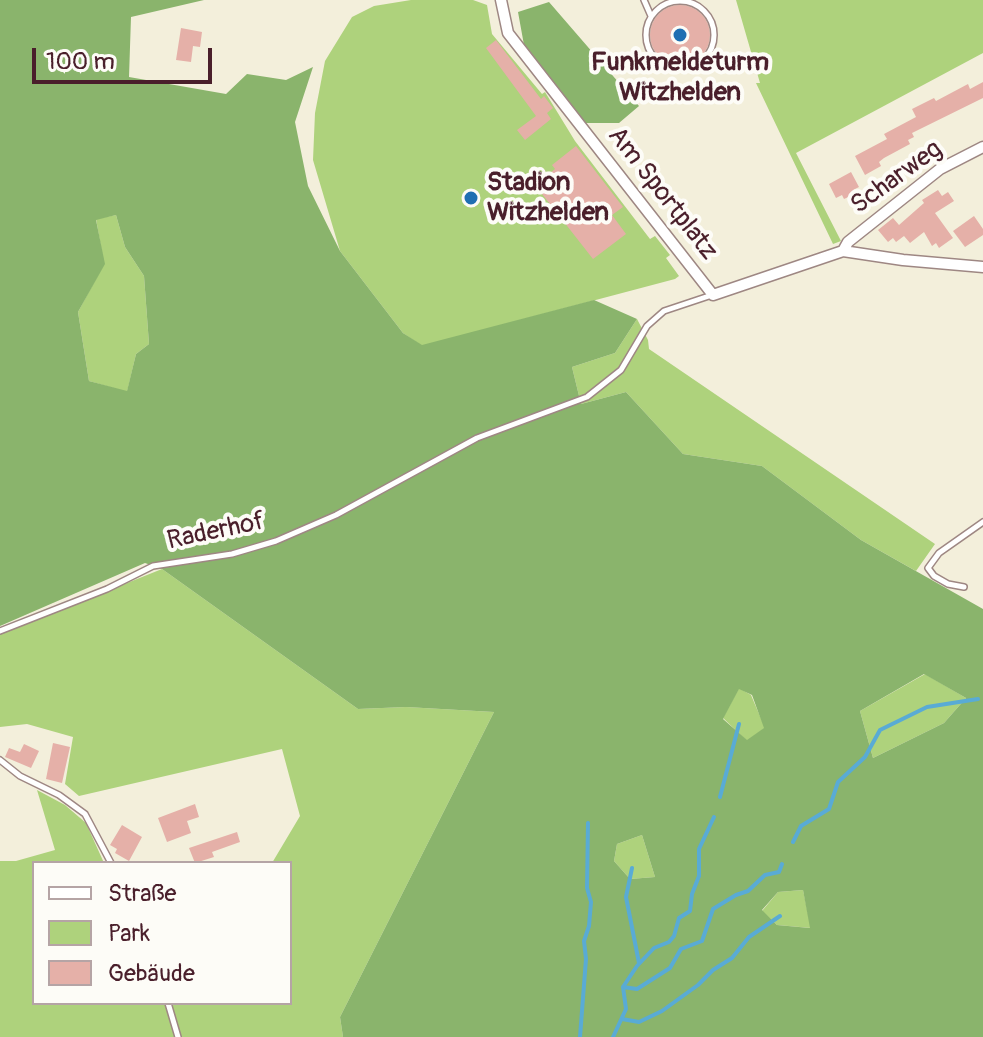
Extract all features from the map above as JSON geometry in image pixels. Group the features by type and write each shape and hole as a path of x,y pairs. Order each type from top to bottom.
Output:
{"street":[{"name":"Am Sportplatz","path":"501,0 508,33 713,295"},
{"name":"Scharweg","path":"843,251 848,242 884,211 940,169 983,147"},
{"name":"Scharweg","path":"713,295 843,251 983,267"}],"lane":[{"path":"644,0 651,16 646,32 649,48 665,65 689,68 708,53 713,30 707,15 695,4 671,2 651,16"},
{"name":"Raderhof","path":"0,631 107,589 153,566 232,554 276,541 336,515 477,438 587,397 621,370 647,326 664,311 713,295"},
{"path":"964,587 941,580 928,568 939,553 983,522"},
{"path":"0,760 20,776 59,795 85,814 110,861"},
{"path":"169,1005 178,1037"}],"green space":[{"path":"0,0 204,0 131,17 129,77 226,94 247,74 286,80 313,67 295,122 308,186 340,251 403,333 422,345 594,300 637,319 615,353 572,367 581,404 626,392 683,454 762,466 861,540 983,609 983,1037 343,1037 340,1017 494,712 406,707 358,709 162,569 145,563 0,626","holes":["116,215 125,247 144,276 149,344 136,354 127,391 89,381 78,312 105,264 96,220","924,674 966,698 944,723 873,758 860,711","739,689 752,695 764,728 747,740 723,719","642,835 655,877 630,879 614,861 617,844","803,890 810,928 777,925 762,910 778,892"]},
{"name":"Stadion Witzhelden","path":"411,0 473,0 487,5 492,34 542,94 545,92 575,141 650,239 655,236 670,255 666,258 679,276 422,346 403,333 340,251 313,160 315,113 325,61 352,17 374,6"},
{"path":"736,0 983,0 983,53 796,153 841,241 833,244 756,83 760,83"},
{"path":"549,2 639,106 619,123 584,123 524,45 518,12"},
{"path":"116,215 125,247 144,276 149,344 136,354 127,392 89,381 78,312 104,264 96,219"},
{"path":"637,319 648,340 649,349 935,544 916,571 861,540 762,466 683,454 626,392 581,404 572,367 615,353"},
{"path":"162,569 358,709 406,707 494,712 340,1017 343,1037 0,1037 0,861 16,861 55,850 37,790 65,805 86,823 103,861 32,861 32,1005 292,1005 292,861 273,861 300,816 282,749 79,796 65,784 73,737 27,724 0,727 0,634"},
{"path":"925,674 966,698 944,723 873,758 860,711"},
{"path":"739,688 751,695 765,728 747,741 723,718"},
{"path":"642,835 655,877 630,879 614,861 617,844"},
{"path":"803,890 811,928 777,925 762,911 778,892"}],"building":[{"name":"Funkmeldeturm Witzhelden","path":"680,5 701,14 710,35 701,56 680,65 659,56 650,35 659,14"},
{"path":"181,28 202,32 200,47 193,46 191,62 176,60"},
{"path":"496,40 541,99 544,96 553,108 547,113 551,119 525,140 517,130 536,116 486,48"},
{"path":"983,82 983,98 912,133 914,137 908,140 910,144 884,158 879,162 881,166 865,175 855,156 887,139 884,134 916,117 912,109 934,98 936,101 968,84 970,89"},
{"path":"576,146 623,207 612,215 626,234 593,259 535,185 555,169 552,165"},
{"path":"851,172 859,187 853,190 855,194 844,199 842,195 836,198 829,184"},
{"path":"938,190 942,196 948,192 954,201 935,213 953,238 939,248 936,243 932,246 924,232 910,243 904,236 896,242 893,238 888,242 878,230 893,218 899,225 924,203 922,200"},
{"path":"974,216 983,229 983,235 965,247 953,231"},
{"path":"53,743 70,747 62,783 46,779"},
{"path":"24,744 39,751 31,768 5,757 9,748 20,752"},
{"path":"195,804 199,817 187,821 191,833 167,842 158,818"},
{"path":"122,825 142,837 129,861 115,853 117,849 110,845"},
{"path":"237,832 240,842 212,852 214,857 201,861 194,861 189,848"}],"waterway":[{"path":"793,842 801,826 829,809 838,782 865,757 880,730 927,707 978,699"},
{"path":"720,797 739,724"},
{"path":"623,987 654,948 669,942 679,918 690,911 699,876 699,849 714,817"},
{"path":"580,1037 586,959 584,941 591,902 587,888 588,823"},
{"path":"613,1037 626,1009 623,987 637,989 670,968 681,949 702,941 713,909 748,891 765,875 779,872 782,864"},
{"path":"632,868 626,897 639,963"},
{"path":"622,1019 639,1022 662,1011 732,958 749,937 780,916"}],"place":[{"name":"Funkmeldeturm Witzhelden","path":"680,35"},
{"name":"Stadion Witzhelden","path":"471,198"}]}
